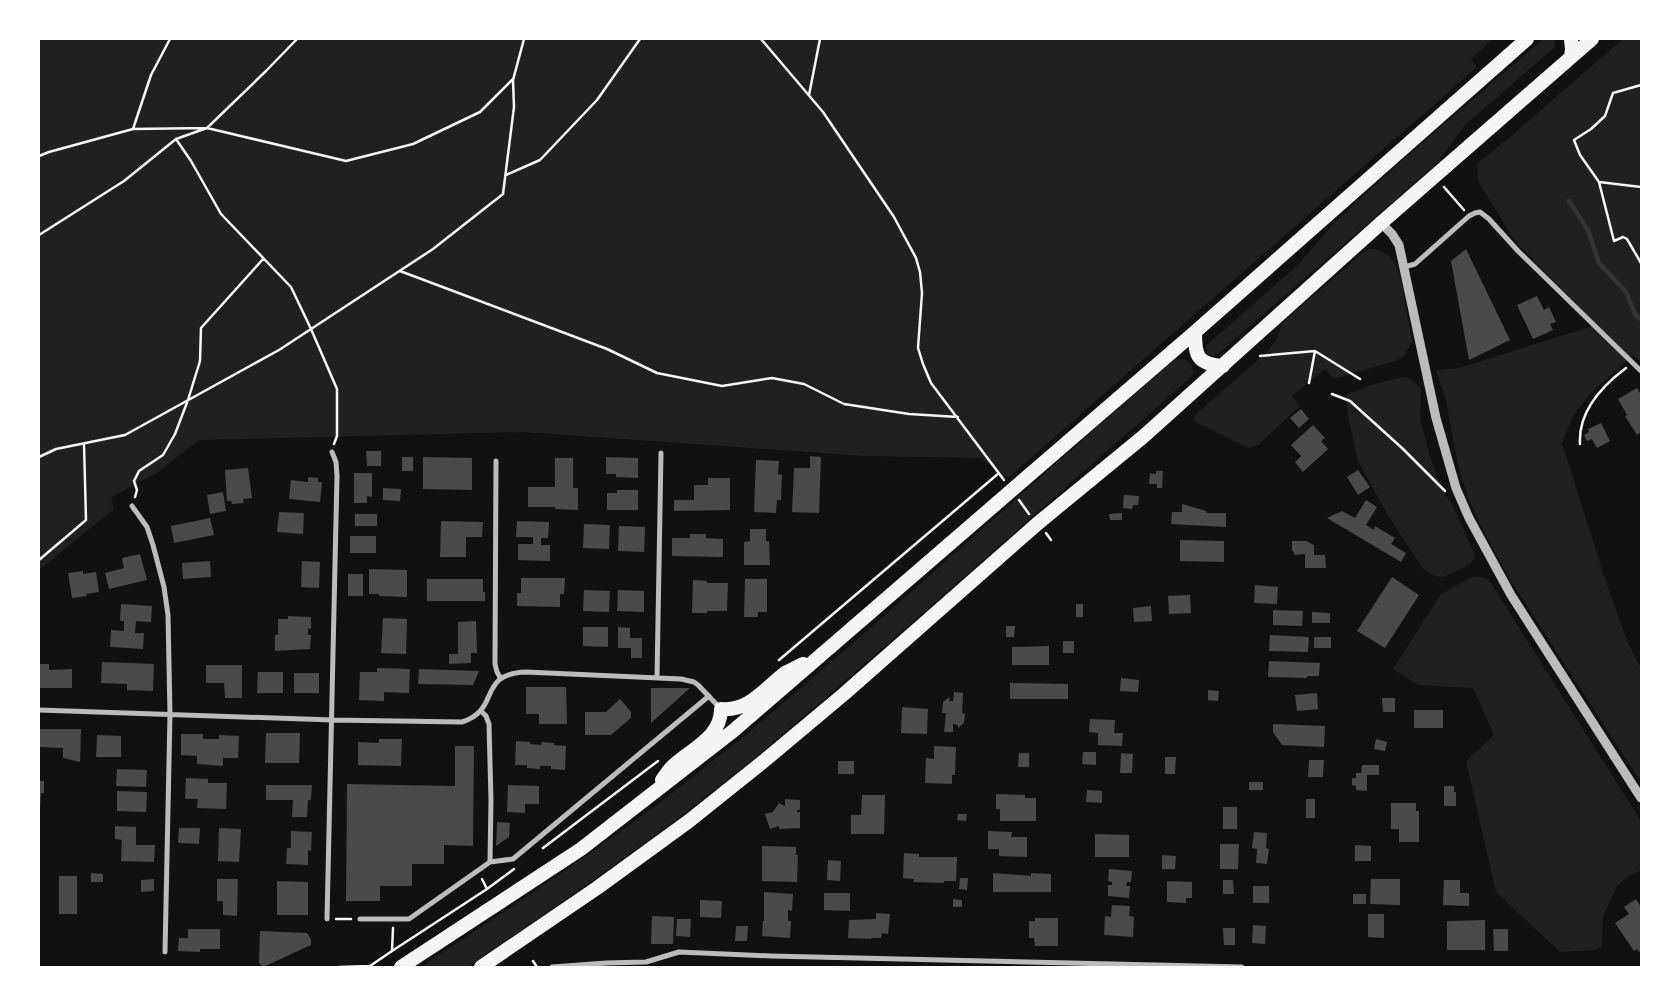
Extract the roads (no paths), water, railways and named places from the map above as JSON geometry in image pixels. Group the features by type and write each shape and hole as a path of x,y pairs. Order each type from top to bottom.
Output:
{"highway":[{"path":"401,967 582,849 733,731 1195,332 1527,39"},
{"path":"1571,39 1571,57"},
{"path":"481,967 597,888 689,821 844,694 1037,524 1144,436 1381,223 1592,39"},
{"path":"1195,332 1195,348 1200,359 1208,365 1223,366"},
{"path":"651,795 673,766 716,729 721,719 721,709 730,710 745,705 787,672 821,656"}],"street":[{"path":"1404,267 1415,264 1469,216 1475,212 1480,212 1489,219 1518,252 1641,371"},
{"path":"1381,223 1392,234 1399,245 1436,418 1456,488 1479,538 1511,595 1641,798"},
{"path":"328,919 337,476 336,462 332,452"},
{"path":"657,678 661,453"},
{"path":"496,461 495,664 500,677"},
{"path":"132,506 146,527 164,587 168,615 170,714 165,952"},
{"path":"39,710 332,720 462,722 476,716 481,711 494,684 500,677 515,672 681,679 694,682 721,709"},
{"path":"360,919 409,919 490,862 513,859 708,696"},
{"path":"481,711 486,716 489,724 490,862"},
{"path":"552,967 646,962 679,952 770,956 1242,967"}],"waterway":[{"path":"1569,201 1588,230 1599,263 1626,292 1636,316 1641,319"}]}
